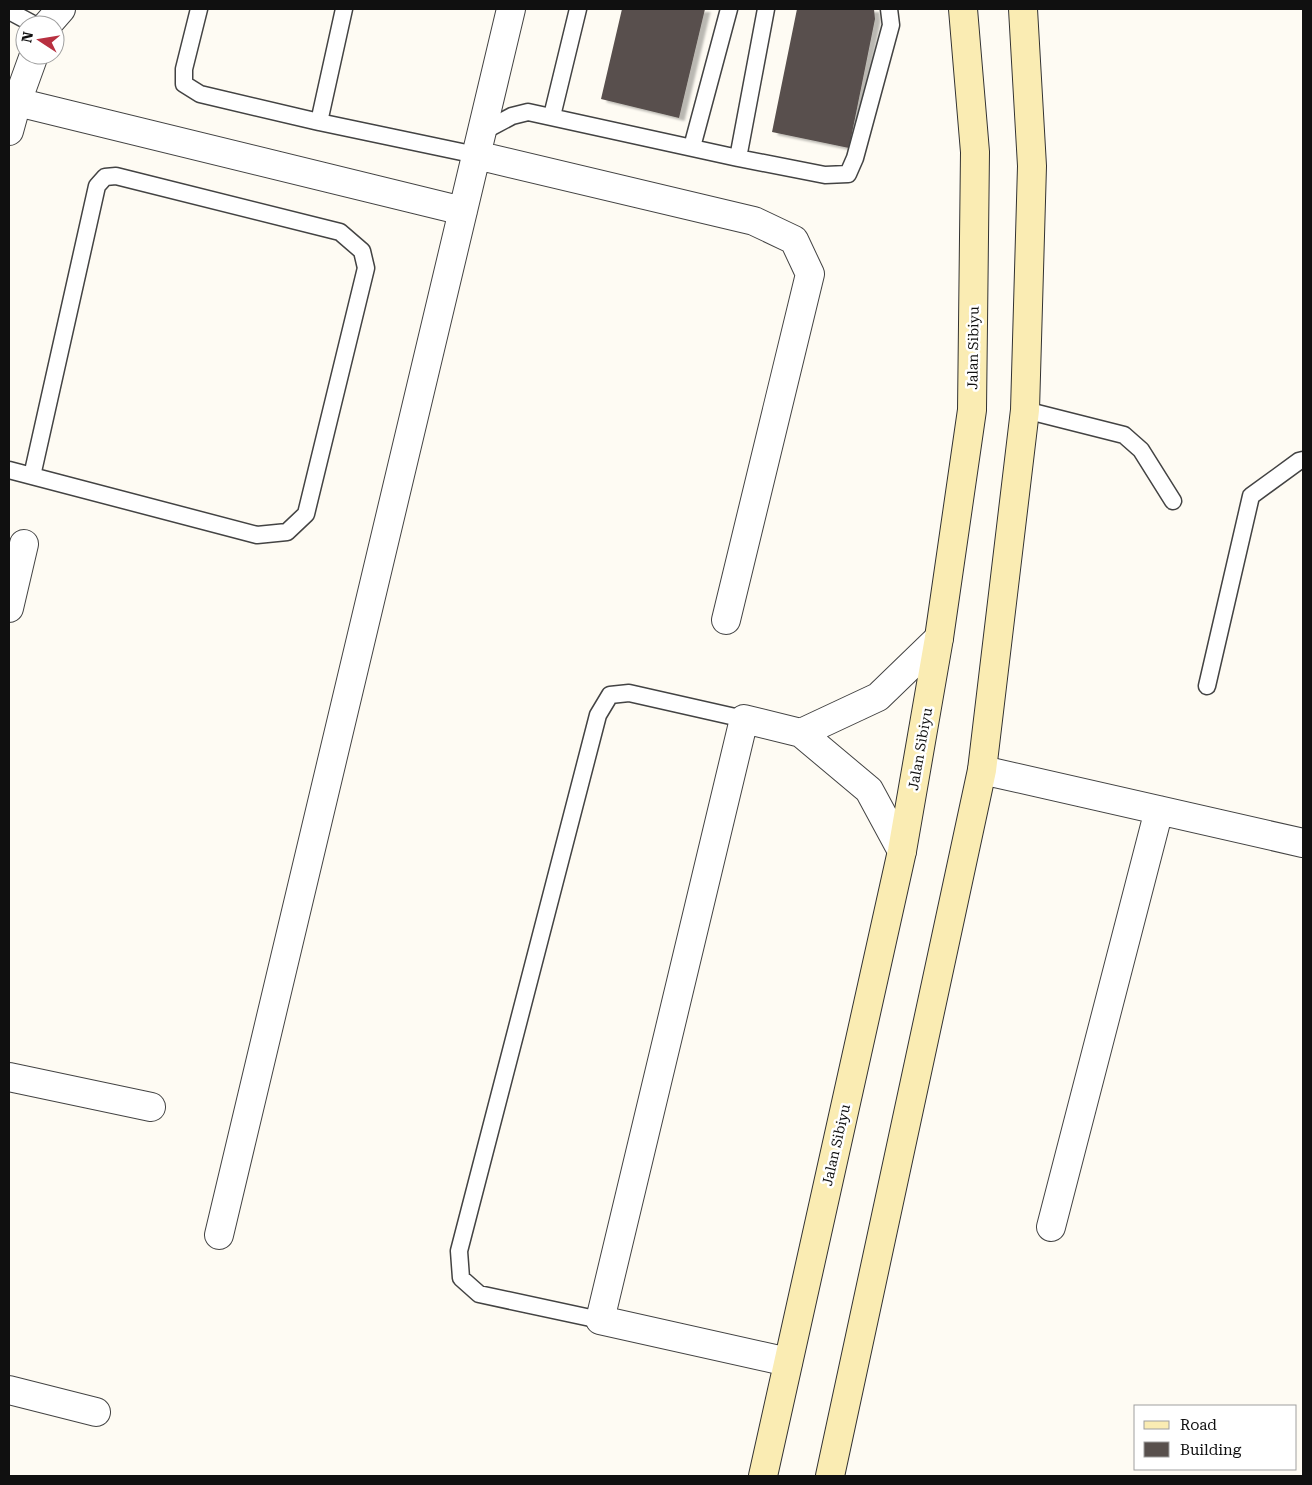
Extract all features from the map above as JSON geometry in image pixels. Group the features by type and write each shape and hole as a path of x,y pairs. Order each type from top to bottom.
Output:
{"main road":[{"name":"Jalan Sibiyu","path":"763,1476 902,851 939,638 972,410 976,152 963,9"},
{"path":"830,1476 982,770 1025,410 1032,166 1023,9"}],"street":[{"path":"219,1234 511,9"},
{"path":"9,131 16,102 30,65"},
{"path":"16,102 463,211"},
{"path":"479,143 754,221 794,240 810,274 726,620"},
{"path":"9,608 24,544"},
{"path":"801,733 878,697 939,638"},
{"path":"788,1362 600,1320 744,720 801,733 870,790 902,851"},
{"path":"982,770 1303,843"},
{"path":"1051,1227 1158,810"},
{"path":"9,1077 151,1107"},
{"path":"9,1390 96,1412"}],"lane":[{"path":"199,9 184,69 184,84 200,94 319,122 479,143 512,116 528,112 825,175 848,174 855,158 891,25 889,9"},
{"path":"319,122 344,9"},
{"path":"552,116 578,9"},
{"path":"692,147 729,9"},
{"path":"738,158 766,9"},
{"path":"9,470 257,535 287,532 306,514 366,268 362,251 340,232 116,176 105,177 97,186 32,476"},
{"path":"1025,410 1124,435 1141,450 1173,501"},
{"path":"1207,686 1252,496 1303,460"},
{"path":"600,1320 478,1294 461,1278 458,1251 598,715 610,695 629,693 744,720"}],"building":[{"path":"622,9 705,9 679,118 601,99"},
{"path":"797,9 874,9 875,19 849,148 772,132"}]}
